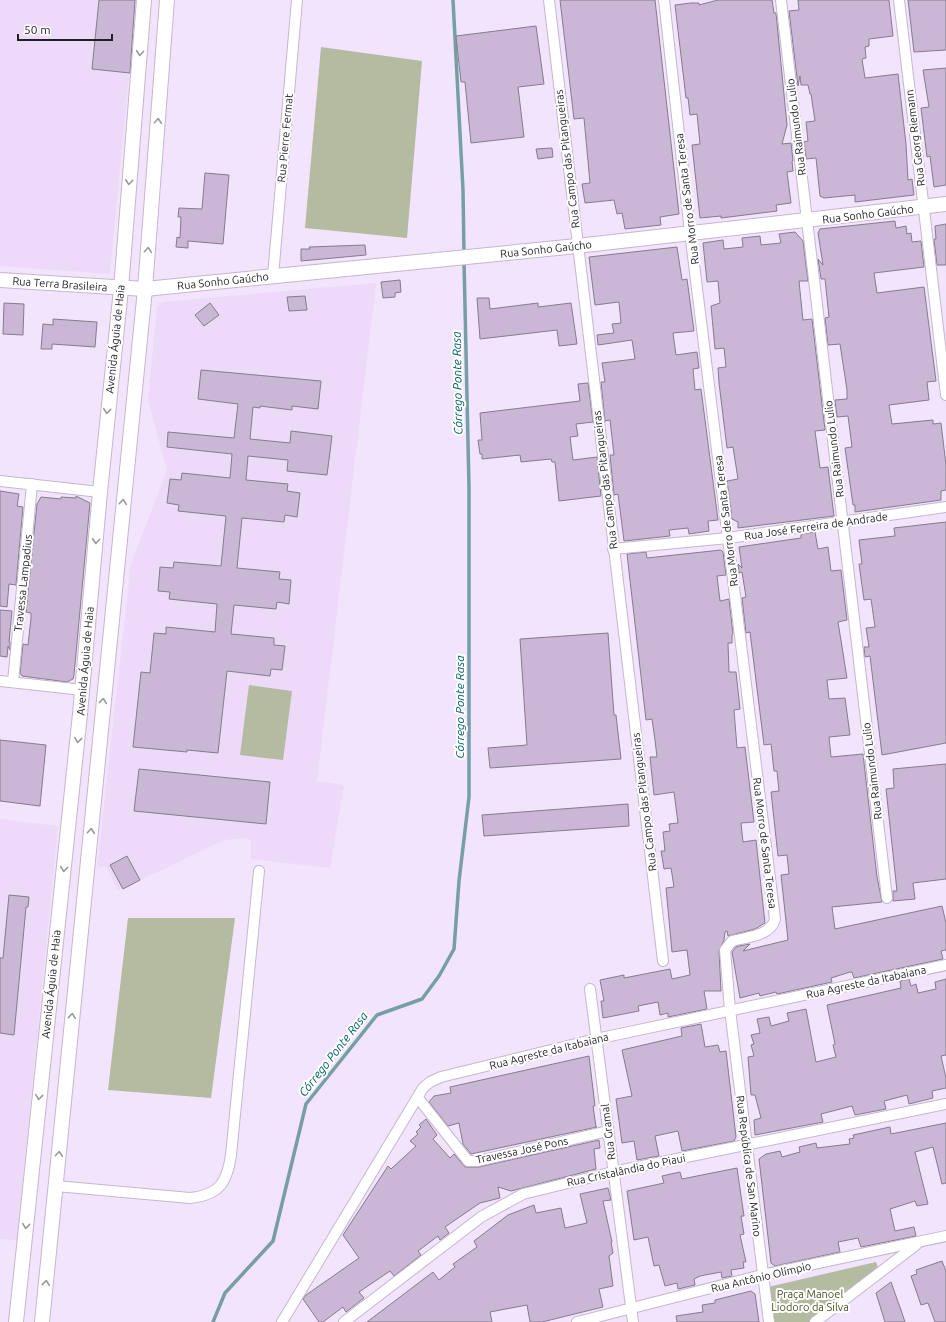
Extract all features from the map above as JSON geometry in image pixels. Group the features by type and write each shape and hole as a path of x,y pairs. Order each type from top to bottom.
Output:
{"main road":[{"name":"Avenida Águia de Haia","path":"16,1322 82,690 100,492 121,289 144,0"},
{"name":"Avenida Águia de Haia","path":"42,1322 95,772 145,289 167,0"},
{"name":"Rua Sonho Gaúcho","path":"145,289 577,246 946,204"},
{"name":"Rua Terra Brasileira","path":"0,280 121,289 145,289"}],"street":[{"name":"Rua Pierre Fermat","path":"273,276 297,0"},
{"name":"Rua Campo das Pitangueiras","path":"549,0 663,961"},
{"name":"Rua Morro de Santa Teresa","path":"664,0 690,232 775,919 773,926 769,931 732,941 725,950 730,1010"},
{"name":"Rua Raimundo Lulio","path":"781,0 887,898"},
{"name":"Rua Georg Riemann","path":"899,0 946,395"},
{"path":"0,481 100,492"},
{"name":"Travessa Lampadius","path":"13,682 32,484"},
{"name":"Rua José Ferreira de Andrade","path":"613,549 728,538 843,523 946,507"},
{"path":"0,681 82,690"},
{"path":"56,1186 190,1198 210,1194 216,1191 223,1182 229,1168 231,1155 259,871"},
{"name":"Rua Agreste da Itabaiana","path":"282,1322 423,1088 430,1082 441,1077 596,1039 946,965"},
{"name":"Rua Gramal","path":"590,989 612,1172 633,1322"},
{"name":"Rua República de San Marino","path":"730,1010 769,1322"},
{"name":"Travessa José Pons","path":"418,1098 468,1161 478,1161 608,1131"},
{"name":"Rua Cristalândia do Piaui","path":"344,1322 481,1217 502,1204 523,1194 612,1172 946,1104"},
{"name":"Rua Antônio Olímpio","path":"577,1322 762,1275 946,1236"},
{"path":"815,1322 919,1242"}],"shaded area":[{"path":"0,0 136,0 110,274 0,266"},
{"path":"376,283 317,781 344,785 330,868 251,859 251,841 246,838 224,840 118,891 106,866 97,867 131,564 167,470 148,400 157,307 162,302"},
{"path":"0,819 58,826 17,1240 0,1239"}],"green space":[{"path":"321,47 422,61 407,238 305,228"},
{"path":"249,685 292,691 283,760 240,755"},
{"path":"128,918 235,918 211,1098 108,1090"},
{"name":"Praça Manoel Liodoro da Silva","path":"876,1262 880,1273 818,1322 773,1322 768,1287"}],"building":[{"path":"99,0 135,0 130,73 92,69"},
{"path":"560,0 655,0 679,214 660,217 661,225 625,229 622,213 617,214 614,200 585,203 582,184 590,183 584,118 574,119"},
{"path":"718,0 772,0 774,13 776,13 787,125 782,144 791,143 793,161 793,171 787,172 791,203 776,205 777,211 721,218 721,216 700,218 692,145 700,144 697,114 690,115 688,98 686,98 675,5 699,3 699,5"},
{"path":"798,0 889,0 893,36 869,39 869,46 865,47 866,58 862,59 865,78 898,74 906,144 908,180 912,179 914,195 855,202 855,195 824,198 820,196 816,158 806,159 804,142 808,141 806,122 815,121 811,94 808,85 801,85 800,76 798,86 789,11 799,10"},
{"path":"908,0 946,0 946,50 914,52"},
{"path":"536,26 544,84 518,87 524,137 471,143 465,82 461,82 456,36"},
{"path":"946,68 946,185 934,187 930,156 927,157 921,108 929,107 923,70"},
{"path":"552,148 553,157 538,159 536,149"},
{"path":"205,173 229,175 223,244 188,241 188,248 176,247 177,237 180,238 181,217 178,217 179,208 202,209"},
{"path":"895,221 896,228 906,226 907,234 911,233 912,242 921,241 924,267 874,273 877,293 924,287 936,381 927,382 929,400 889,405 892,424 933,420 933,424 941,423 946,465 946,490 941,491 941,500 855,512 845,448 852,447 848,416 837,417 835,400 847,399 847,390 840,344 828,345 825,318 829,317 825,279 821,279 818,259 823,265 818,233 820,229"},
{"path":"946,224 946,265 937,265 934,239 936,239 935,226"},
{"path":"795,232 803,241 808,281 799,281 803,320 812,319 825,430 815,431 820,468 828,467 834,516 738,528 738,522 732,519 727,481 738,479 733,447 727,448 719,383 718,368 726,367 724,348 715,349 711,306 720,303 718,281 707,282 703,243 723,240 724,249 743,247 742,238 760,236 761,245 781,243 779,234"},
{"path":"365,245 366,255 301,261 301,249 310,249 309,247"},
{"path":"677,247 682,280 687,279 694,331 673,333 676,355 697,352 699,368 693,369 695,390 701,389 718,520 708,521 709,531 689,534 688,528 669,530 670,536 624,541 618,494 614,495 610,455 614,455 610,420 605,421 601,382 605,382 602,363 635,359 632,340 598,345 597,335 614,333 612,324 621,323 619,302 595,305 589,257"},
{"path":"400,280 401,292 395,293 395,297 383,298 381,282"},
{"path":"305,296 307,310 289,311 287,297"},
{"path":"477,298 489,298 490,309 538,303 538,307 571,303 577,344 559,346 557,330 480,339"},
{"path":"4,303 24,304 23,335 3,334"},
{"path":"210,303 219,315 204,326 195,315"},
{"path":"53,319 97,322 95,347 52,344 52,349 41,349 43,324 53,325"},
{"path":"201,370 321,381 318,409 292,406 292,410 260,406 260,408 253,407 250,439 290,443 291,431 332,436 327,475 287,471 288,460 248,456 246,480 288,484 287,491 300,493 297,517 285,515 284,522 242,518 237,568 280,572 279,579 291,580 289,604 277,602 276,609 234,605 231,634 274,638 274,645 285,646 282,670 271,669 270,676 227,671 218,753 133,747 141,672 150,673 154,633 166,634 166,627 215,632 217,604 169,599 170,592 158,591 160,567 173,568 174,562 221,566 226,516 178,511 179,505 167,503 170,479 181,480 182,473 230,478 232,454 167,447 168,432 234,438 238,404 198,399"},
{"path":"588,383 593,422 576,424 578,436 570,437 573,460 597,457 601,496 559,501 555,462 552,462 551,459 521,462 520,455 482,459 478,440 482,440 480,413 580,401 578,384"},
{"path":"0,491 19,494 17,506 23,507 16,585 9,584 7,607 0,606"},
{"path":"76,496 90,503 73,679 67,682 22,676 20,673 23,644 28,645 31,618 31,613 26,612 37,504 41,497 61,499 61,497 76,498"},
{"path":"946,522 946,743 882,755 870,656 865,657 864,647 869,647 866,628 875,627 871,599 864,600 859,564 862,564 859,540 895,536 894,528"},
{"path":"815,532 818,549 828,547 831,571 841,570 847,620 838,622 847,678 827,680 829,699 845,698 850,735 829,737 831,757 863,754 877,877 882,902 832,907 835,929 942,906 946,923 946,950 941,951 943,959 854,978 852,972 850,972 831,978 832,982 777,994 776,992 760,996 759,993 740,998 732,952 739,946 750,944 743,951 788,940 781,875 789,874 787,855 778,856 771,792 779,791 777,771 774,771 771,744 764,745 750,632 746,633 742,598 746,597 742,572 739,573 738,564 742,568 739,547 801,538 801,534"},
{"path":"721,550 723,552 726,575 717,576 720,601 729,599 733,634 732,643 728,643 729,672 736,672 740,709 734,710 737,748 745,747 754,822 741,823 743,842 756,840 765,923 755,929 728,936 727,931 725,932 724,940 719,951 721,991 704,991 707,1009 668,1017 668,1013 660,1015 658,1002 638,1006 639,1011 603,1018 601,1001 604,1001 600,980 624,975 624,978 670,969 672,979 690,975 687,950 672,952 666,888 674,887 671,868 664,869 661,851 665,851 663,832 670,831 669,824 678,823 674,792 654,795 650,757 657,757 652,719 646,720 627,554 646,552 647,558"},
{"path":"0,610 12,611 9,642 10,650 8,646 7,657 0,656"},
{"path":"608,633 614,715 616,715 621,759 490,768 488,748 527,745 520,639"},
{"path":"0,740 46,745 40,806 0,801"},
{"path":"946,764 946,879 913,883 915,899 893,901 893,891 897,891 886,789 894,788 893,769"},
{"path":"139,769 270,782 266,824 134,811"},
{"path":"628,804 629,826 484,836 482,815"},
{"path":"127,856 140,880 123,889 110,865"},
{"path":"9,895 29,897 28,907 26,907 14,1035 0,1033 0,958 3,958"},
{"path":"909,979 911,986 916,984 918,993 936,989 935,982 946,979 946,1055 941,1056 946,1078 946,1088 932,1091 933,1098 909,1104 907,1095 884,1101 886,1109 855,1115 852,1106 821,1114 823,1122 755,1135 754,1120 761,1118 755,1095 751,1095 748,1057 754,1056 751,1045 754,1044 751,1035 760,1033 757,1019 769,1017 771,1026 789,1021 787,1013 806,1009 816,1062 836,1057 833,1045 835,1044 827,1005 901,988 900,981"},
{"path":"701,1024 705,1047 718,1045 720,1052 726,1051 736,1137 734,1141 682,1151 678,1131 655,1136 659,1156 637,1160 634,1141 622,1143 616,1099 632,1096 622,1050 682,1036 681,1028"},
{"path":"589,1056 595,1106 593,1106 597,1127 471,1154 463,1144 459,1123 448,1126 429,1102 434,1096 451,1093 450,1087"},
{"path":"426,1119 437,1135 433,1139 450,1158 454,1154 465,1167 479,1167 599,1140 600,1148 594,1149 596,1169 511,1191 498,1187 500,1198 480,1203 461,1216 445,1227 449,1233 440,1240 438,1236 418,1251 421,1255 394,1276 390,1271 359,1292 364,1298 346,1312 343,1307 323,1322 319,1322 303,1299 306,1295 359,1258 343,1235 388,1166 391,1169 416,1146 410,1141 418,1134 416,1132 421,1127 419,1125"},
{"path":"946,1123 946,1183 942,1184 933,1147 915,1152 928,1204 917,1206 915,1201 890,1209 895,1231 914,1227 916,1236 861,1247 858,1238 838,1242 840,1252 775,1266 771,1263 759,1159 766,1154 780,1151 782,1157 800,1152 799,1147 816,1143 817,1148 850,1144 849,1139 854,1138 853,1135 890,1127 891,1134"},
{"path":"737,1168 744,1216 741,1216 744,1234 740,1235 746,1262 743,1262 744,1268 731,1270 732,1276 722,1278 721,1272 700,1276 694,1279 695,1285 678,1289 677,1283 665,1286 659,1265 654,1266 648,1237 634,1240 627,1191 664,1183 662,1176 680,1172 682,1179"},
{"path":"608,1188 611,1200 603,1201 612,1242 613,1253 609,1256 613,1286 599,1289 603,1307 542,1322 530,1322 527,1305 490,1312 492,1322 367,1322 433,1272 439,1280 455,1267 453,1264 477,1247 474,1241 508,1215 534,1205 536,1213 561,1208 565,1228 587,1223 580,1194"},
{"path":"942,1261 946,1271 946,1322 935,1322 928,1303 921,1305 911,1276 917,1274 916,1270"},
{"path":"891,1282 905,1322 885,1322 876,1293"},
{"path":"751,1291 755,1294 759,1322 677,1322 676,1316 703,1312 702,1305 715,1303 715,1300"}],"waterway":[{"name":"Córrego Ponte Rasa","path":"453,0 463,190 464,255"},
{"name":"Córrego Ponte Rasa","path":"213,1322 225,1293 273,1241 306,1104 377,1015 422,999 439,976 454,949 459,881 469,797 469,488 464,261"}]}
